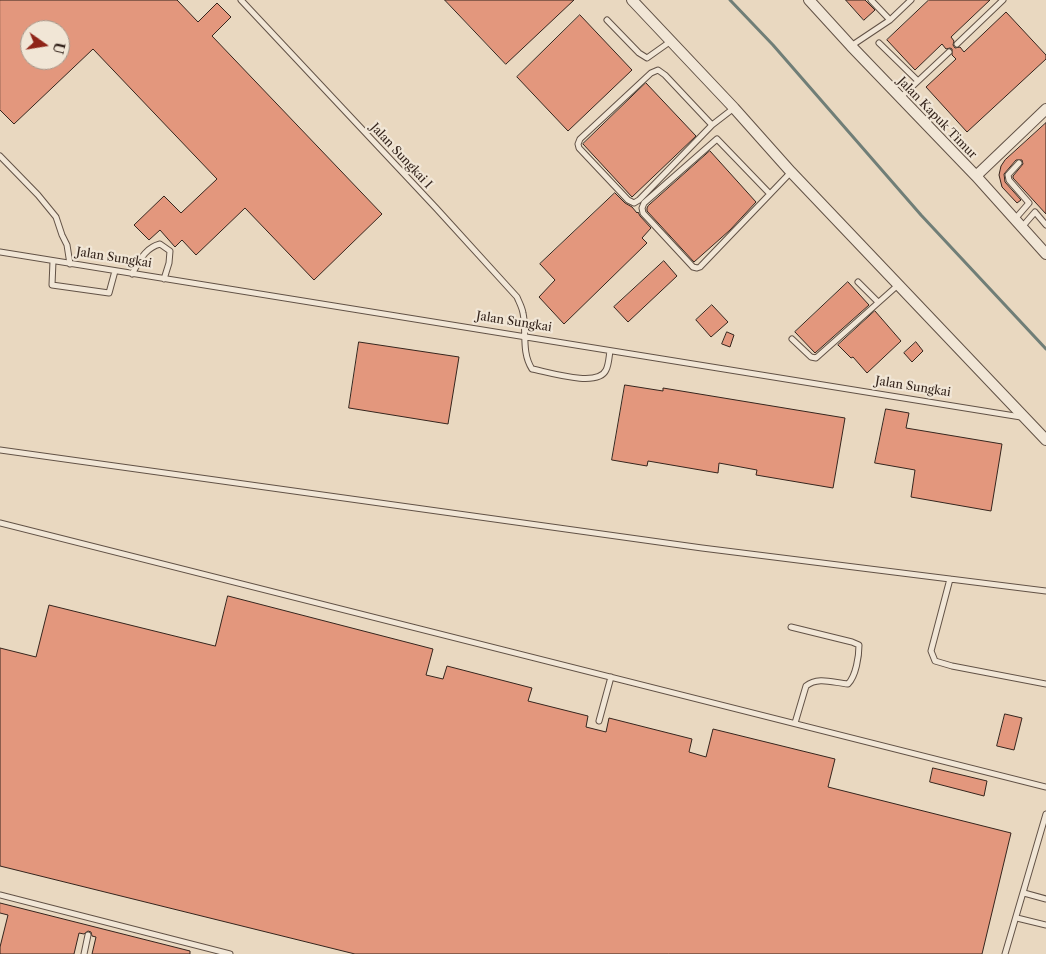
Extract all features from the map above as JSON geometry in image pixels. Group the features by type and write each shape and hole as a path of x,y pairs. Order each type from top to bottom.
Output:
{"street":[{"path":"632,0 734,108 790,172 1046,440"},
{"name":"Jalan Kapuk Timur","path":"809,0 976,176 1046,254"},
{"path":"976,176 1046,109"}],"lane":[{"name":"Jalan Sungkai I","path":"241,0 505,283 516,297 523,312 528,363 532,369 587,380 598,378 606,371 610,350"},
{"path":"871,0 890,20"},
{"path":"851,46 890,20 911,0"},
{"path":"957,44 1003,0"},
{"path":"606,20 639,53 647,58 670,41"},
{"path":"879,43 918,81"},
{"path":"900,98 949,52"},
{"path":"712,125 658,70 650,73 580,139 578,144 579,148 628,200 634,203 712,125 734,108"},
{"path":"770,194 724,144 717,139 644,203 642,208 643,213 693,267 697,268 700,267 770,194 790,172"},
{"path":"0,156 38,195 56,217 67,245 70,264"},
{"path":"1014,219 1029,203 1009,180 1008,175 1019,163"},
{"path":"1022,227 1035,212 1046,225"},
{"path":"132,274 143,254 152,246 160,244 170,251 169,263 164,279"},
{"name":"Jalan Sungkai","path":"0,252 1023,417"},
{"path":"53,261 52,285 109,293 114,271"},
{"path":"858,282 878,302"},
{"path":"792,339 811,357 821,356 898,284"},
{"path":"0,450 702,548 1046,591"},
{"path":"0,523 1046,787"},
{"path":"950,579 931,651 935,661 1046,684"},
{"path":"791,627 852,642 858,645 859,651 852,679 848,684 820,680 806,686 795,723"},
{"path":"599,721 611,677"},
{"path":"1005,954 1046,814"},
{"path":"1024,893 1046,899"},
{"path":"0,896 230,954"},
{"path":"1017,918 1046,925"},
{"path":"90,926 91,919"},
{"path":"84,954 88,935"}],"building":[{"path":"0,0 177,0 198,22 217,3 231,17 212,36 382,214 314,280 245,208 196,255 182,240 175,247 160,230 149,240 134,225 164,196 181,213 217,179 93,49 14,124 0,110"},
{"path":"445,0 574,0 506,64"},
{"path":"846,0 865,0 875,10 864,20"},
{"path":"929,0 990,0 951,37 955,48 960,47 964,52 1006,12 1046,55 1046,59 967,132 926,87 956,59 952,55 952,49 946,49 942,44 915,70 887,40"},
{"path":"580,15 632,70 568,131 517,77"},
{"path":"646,83 696,136 632,197 583,144"},
{"path":"1046,123 1046,214 1013,178 1023,164 1022,160 1016,160 1004,174 1005,182 1021,200 1017,203 1002,187 999,175 1005,160"},
{"path":"710,151 756,202 730,230 694,262 647,211 647,208"},
{"path":"615,193 638,212 651,228 642,238 647,243 564,324 539,297 555,280 540,264"},
{"path":"664,261 677,276 628,322 614,307"},
{"path":"848,282 869,305 815,353 795,332"},
{"path":"712,305 728,322 711,337 696,320"},
{"path":"875,311 901,341 867,373 853,357 851,358 838,345"},
{"path":"727,332 734,335 730,347 722,344"},
{"path":"359,342 459,357 448,424 349,408"},
{"path":"916,342 923,351 912,362 904,353"},
{"path":"625,385 663,391 663,388 845,418 833,488 756,475 757,470 719,463 718,473 648,461 647,466 612,460"},
{"path":"886,409 909,413 906,428 1002,444 991,511 911,497 915,470 875,463"},
{"path":"228,596 433,649 426,675 443,679 447,666 532,688 528,701 588,716 586,727 606,732 609,718 692,739 689,752 706,757 713,729 835,759 828,787 1011,833 982,954 355,954 0,866 0,648 36,657 49,605 215,646"},
{"path":"1005,714 1022,718 1014,750 997,746"},
{"path":"933,768 987,781 984,796 930,782"},
{"path":"0,903 190,951 190,954 92,954 96,937 92,936 91,932 88,931 84,934 79,933 74,954 0,954 8,915 0,913"}],"waterway":[{"path":"730,0 773,45 921,215 1046,349"}]}
